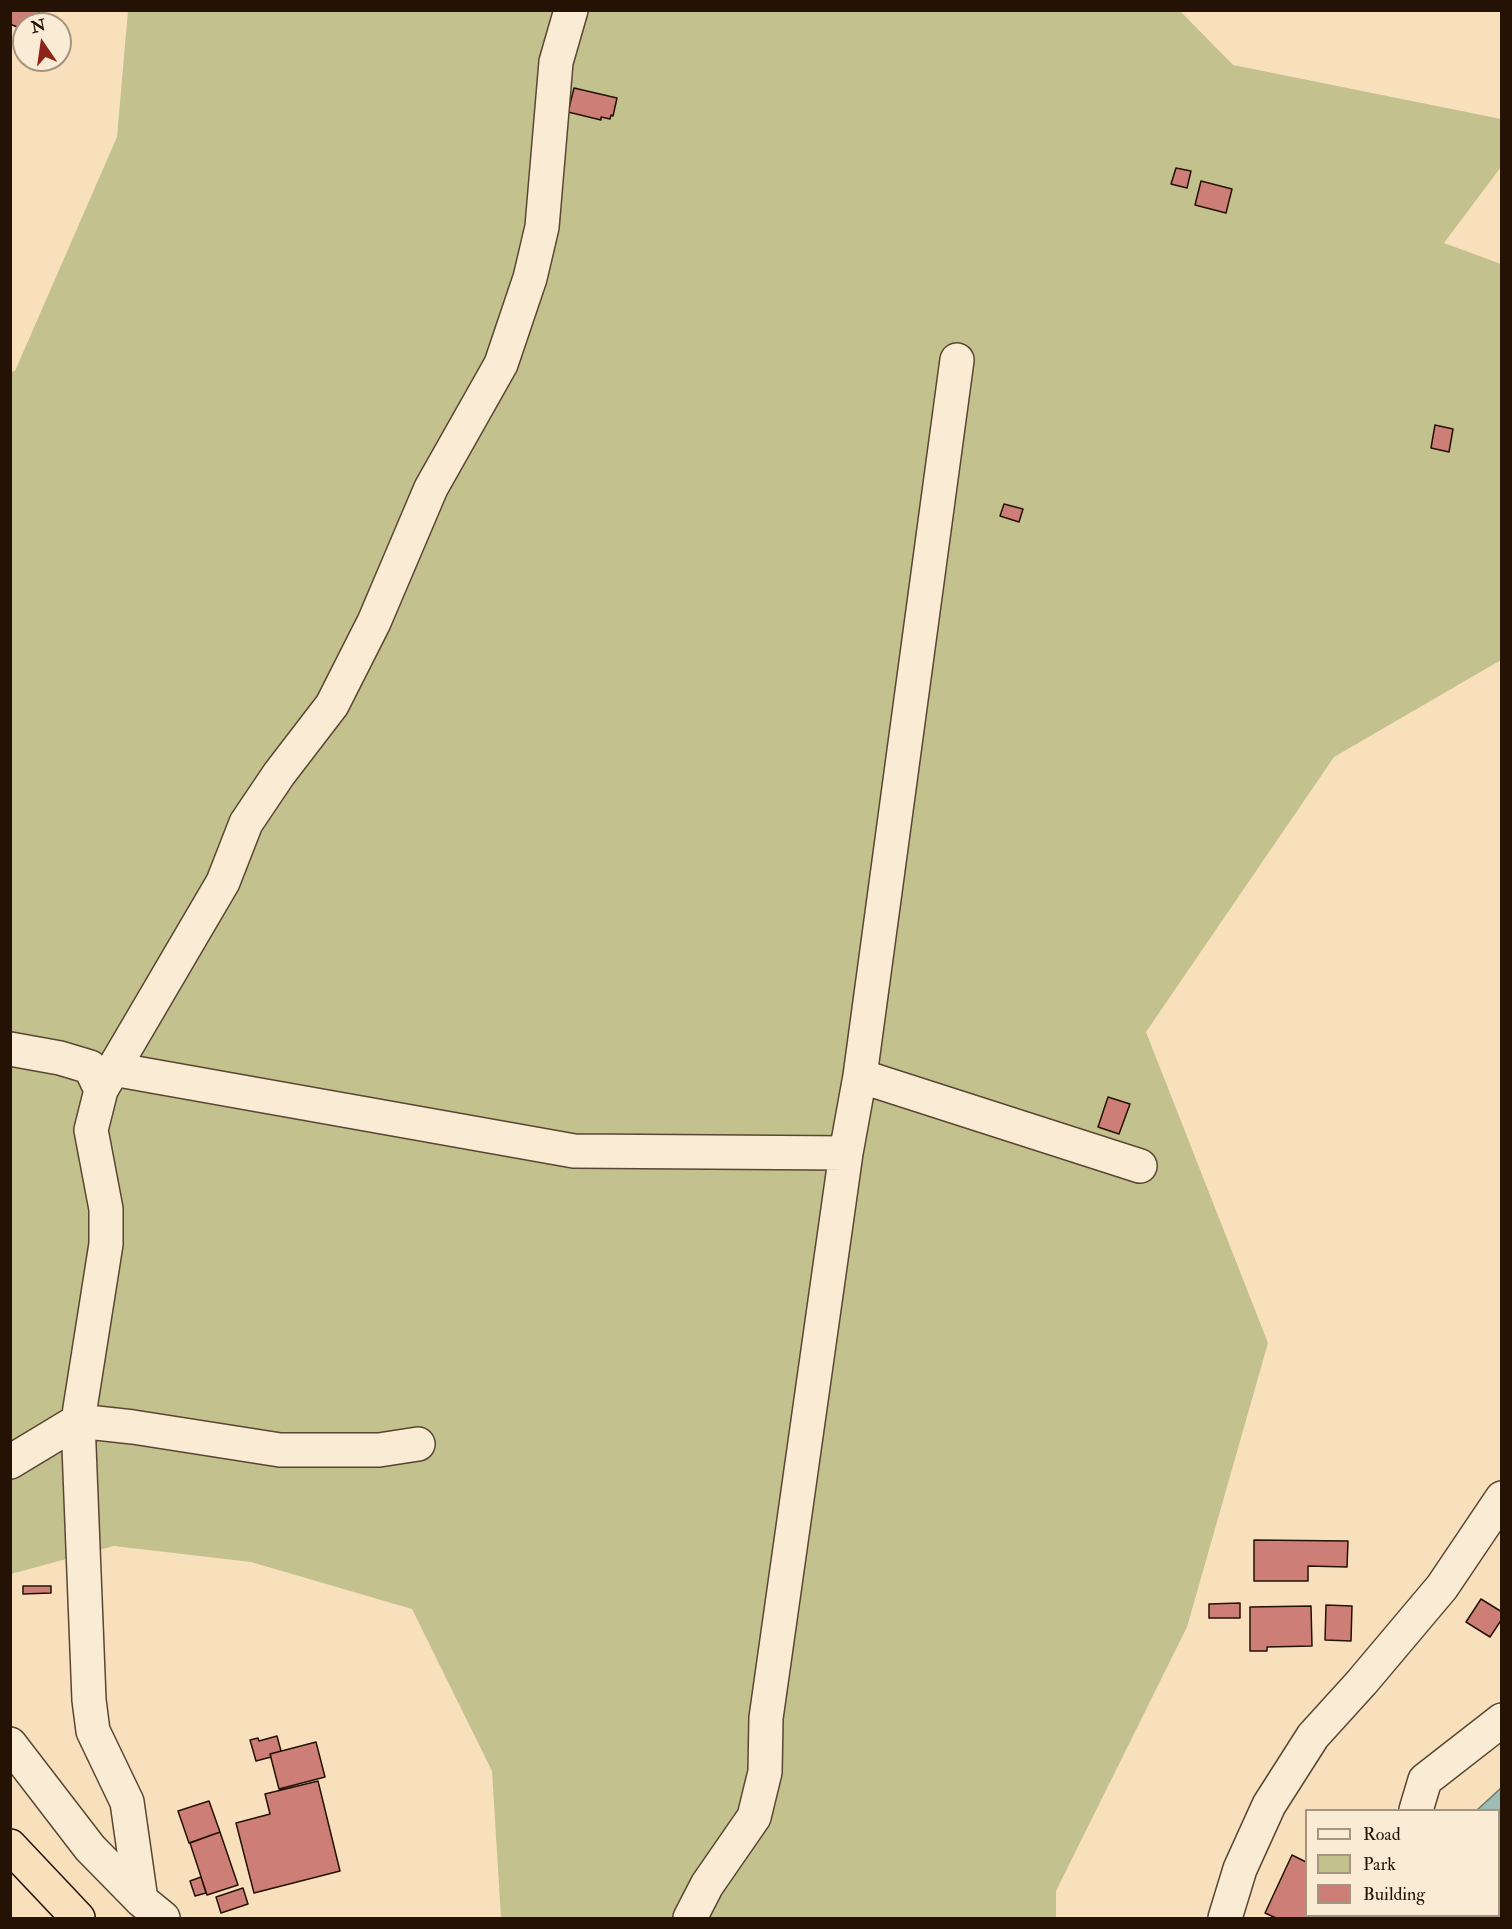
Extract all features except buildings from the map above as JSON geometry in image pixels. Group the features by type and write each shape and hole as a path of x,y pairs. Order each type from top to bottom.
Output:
{"highway":[{"path":"10,1846 78,1918"}],"street":[{"path":"152,1909 127,1802 93,1731 89,1700 78,1421 106,1244 106,1209 91,1130 107,1079 223,882 246,823 279,774 332,705 374,622 431,488 501,364 530,278 542,227 556,62 571,10"},
{"path":"690,1918 707,1885 754,1817 765,1772 766,1718 846,1153 860,1076 957,360"},
{"path":"10,1049 60,1058 90,1067 107,1079 574,1151 846,1153"},
{"path":"860,1076 1140,1166"},
{"path":"10,1462 78,1421 133,1426 280,1449 379,1450 418,1444"},
{"path":"1225,1918 1240,1869 1269,1806 1313,1736 1442,1587 1502,1498"},
{"path":"1416,1809 1425,1780 1502,1720"},
{"path":"10,1744 90,1848 152,1909"}],"green space":[{"path":"128,11 1180,11 1233,65 1501,119 1501,167 1444,243 1501,264 1501,660 1334,757 1146,1032 1268,1343 1187,1627 1056,1891 1056,1918 501,1918 492,1771 412,1609 251,1562 114,1546 11,1574 11,372 15,371 117,137"}],"water":[{"path":"1501,1788 1501,1918 1427,1918 1500,1917 1500,1809 1478,1809"}]}
